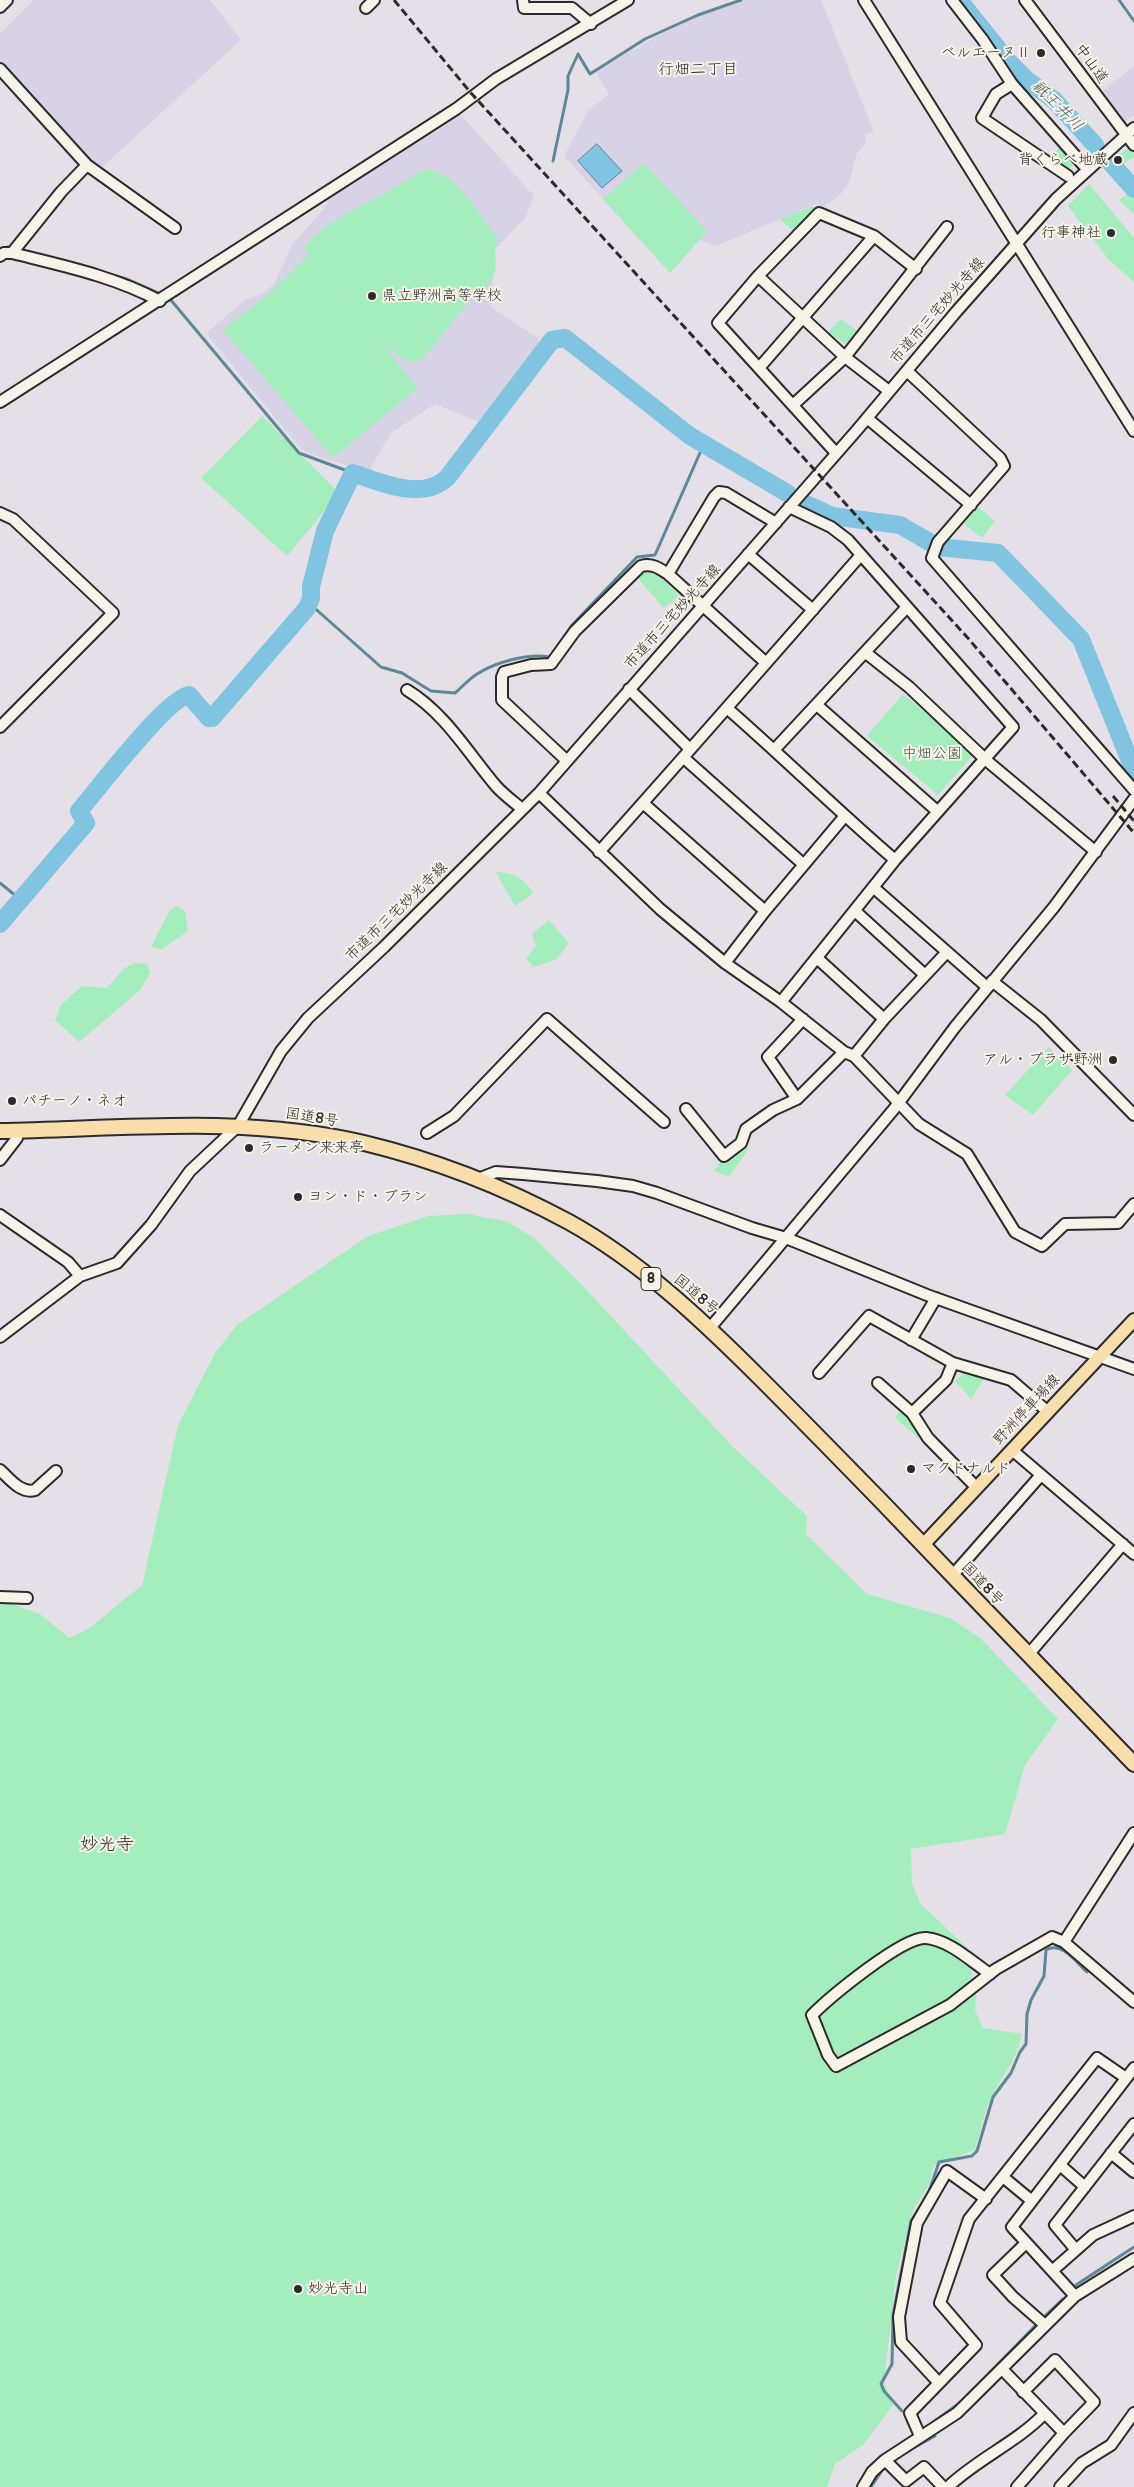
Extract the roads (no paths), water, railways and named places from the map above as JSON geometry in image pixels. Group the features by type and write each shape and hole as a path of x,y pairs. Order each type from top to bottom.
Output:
{"highway":[{"name":"国道8号","path":"0,1131 172,1125 238,1126 288,1130 362,1142 406,1154 478,1179 569,1222 632,1264 710,1328 1134,1764"}],"main road":[{"name":"野洲停車場線","path":"923,1545 1134,1320"}],"street":[{"path":"0,7 7,0"},
{"path":"366,8 374,0"},
{"path":"523,0 524,8 572,8 594,21"},
{"path":"0,402 160,301 456,108 496,79 628,0"},
{"path":"864,0 1134,431"},
{"path":"952,0 983,40 1012,84 1087,169"},
{"name":"中山道","path":"1025,0 1130,132 1134,145"},
{"path":"0,69 87,164 175,228"},
{"path":"1012,84 996,94 982,118 1068,176"},
{"name":"市道市三宅妙光寺線","path":"0,1338 80,1276 117,1263 151,1225 190,1171 238,1126 281,1051 308,1018 384,947 539,793 776,523 1017,242 1056,199 1130,132"},
{"path":"12,253 61,192 87,164"},
{"path":"836,453 718,322 758,276 819,213 874,236 916,268"},
{"path":"793,405 845,357 947,227"},
{"path":"760,368 874,236"},
{"path":"0,256 4,253 12,253 123,282 160,301"},
{"path":"758,276 845,357 889,391"},
{"path":"907,371 1000,458 1004,466 936,546 932,558 1134,790"},
{"path":"867,418 970,505"},
{"path":"668,574 714,497 719,492 726,493 776,523"},
{"path":"781,1002 895,860 1013,728 860,556 848,540 832,527 789,507"},
{"path":"0,513 13,519 113,614 0,727"},
{"path":"748,554 813,610"},
{"path":"599,852 728,709 765,662 860,556"},
{"path":"566,760 502,700 502,677 504,672 531,664 551,664 575,631 641,566 647,564 657,566 668,574 702,607 765,662"},
{"path":"774,750 818,706 907,607"},
{"path":"866,652 909,686 986,760 1096,852"},
{"path":"629,689 690,749"},
{"path":"408,690 437,713 498,788 522,809"},
{"path":"818,706 937,811"},
{"path":"728,709 844,817 895,860"},
{"path":"684,758 803,864"},
{"path":"539,793 660,908 725,963 781,1002 849,1054 899,1102 918,1124 967,1154 1016,1232 1042,1246 1065,1224 1118,1223 1134,1204"},
{"path":"710,1328 768,1256 786,1238 899,1102 990,984 1096,852 1134,799"},
{"path":"643,803 764,912"},
{"path":"725,963 803,864 844,817"},
{"path":"873,887 947,952 1040,1020 1134,1115"},
{"path":"855,910 925,975"},
{"path":"686,1108 724,1156 741,1143 746,1129 760,1118 797,1099 849,1054 947,952"},
{"path":"817,958 884,1019"},
{"path":"427,1133 454,1116 547,1019 664,1122"},
{"path":"797,1099 768,1057 803,1019"},
{"path":"0,1160 18,1138 18,1131"},
{"path":"478,1179 496,1172 633,1186 786,1238 936,1298 1134,1369"},
{"path":"0,1215 68,1262 80,1276"},
{"path":"911,1340 936,1298"},
{"path":"819,1373 869,1316 953,1363 1011,1380 1047,1411"},
{"path":"912,1413 946,1380 953,1363"},
{"path":"878,1383 912,1413 928,1438 977,1488"},
{"path":"1012,1450 1134,1554"},
{"path":"0,1470 22,1490 31,1491 36,1490 56,1471"},
{"path":"952,1576 1041,1475"},
{"path":"1028,1655 1123,1544"},
{"path":"0,1597 27,1598"},
{"path":"1064,1942 1134,1833"},
{"path":"990,1974 942,1942 924,1938 900,1946 823,2004 812,2015 828,2055 836,2066 950,2004 990,1974 1052,1937 1064,1942 1134,2002"},
{"path":"920,2436 910,2413 976,2345 940,2303 969,2219 1097,2058 1126,2078"},
{"path":"1075,2296 1012,2227 1134,2068"},
{"path":"1076,2250 1055,2225 1134,2124"},
{"path":"1111,2154 1134,2172"},
{"path":"1060,2165 1086,2187"},
{"path":"939,2383 901,2342 899,2317 917,2223 947,2171 986,2198"},
{"path":"1003,2177 1032,2201"},
{"path":"1052,2271 1093,2235 1134,2216"},
{"path":"1026,2243 994,2275 1013,2297 1045,2324"},
{"path":"863,2487 872,2472 885,2460 956,2413 1075,2296 1134,2259"},
{"path":"1018,2487 1094,2402 1055,2360 1023,2392"},
{"path":"1002,2369 1064,2434"},
{"path":"1060,2487 1082,2463 1111,2445 1134,2413"},
{"path":"948,2487 960,2476 1030,2429 1044,2414"},
{"path":"885,2460 906,2481 924,2467 943,2487"}],"water":[{"path":"597,144 622,171 602,188 578,161"}],"waterway":[{"path":"553,161 568,90 568,76 578,54 590,74 645,39 698,15 741,0"},
{"name":"祇王井川","path":"959,0 1007,60 1027,80 1054,100 1095,145"},
{"path":"1119,0 1134,21"},
{"name":"祇王井川","path":"1110,162 1134,189"},
{"path":"0,249 8,247"},
{"path":"105,273 127,279 161,294"},
{"path":"170,299 299,453 353,473"},
{"path":"0,924 86,823 79,811 149,727 165,711 189,695 209,718 212,718 307,608 311,598 311,587 325,531 353,473 402,488 426,488 437,485 447,478 552,340 565,338 690,436 787,493"},
{"path":"310,604 381,667 402,673 431,691 455,693 474,676 493,666 522,657 550,657 572,625 637,557 655,555 703,446"},
{"path":"806,504 832,516 900,525 938,547 998,553 1081,639 1134,771"},
{"path":"0,883 21,900"},
{"path":"902,2411 884,2391 881,2384 892,2364 893,2315 911,2221 929,2192 939,2162 972,2156 977,2151 993,2097 1011,2073 1020,2052 1026,2044 1027,2014 1031,2000 1044,1976 1046,1950 1052,1948 1063,1950 1087,1972"},
{"path":"1076,2285 1134,2247"},
{"path":"1046,2315 1063,2299"},
{"path":"932,2423 961,2402 1035,2326"},
{"path":"906,2452 935,2436"},
{"path":"871,2487 883,2469"}],"railway":[{"path":"394,0 471,93 967,637 1134,833"},
{"path":"1113,796 1134,821"}],"place":[{"name":"ベルエーヌⅡ","path":"1041,53"},
{"name":"背くらべ地蔵","path":"1118,160"},
{"name":"行事神社","path":"1111,233"},
{"name":"県立野洲高等学校","path":"372,296"},
{"name":"アル・プラザ野洲","path":"1113,1060"},
{"name":"パチーノ・ネオ","path":"12,1101"},
{"name":"ラーメン来来亭","path":"249,1148"},
{"name":"ヨン・ド・ブラン","path":"298,1197"},
{"name":"マクドナルド","path":"911,1469"},
{"name":"妙光寺山","path":"298,2289"}],"district":[{"name":"行畑二丁目","path":"698,70"},
{"name":"妙光寺","path":"107,1845"}],"park label":[{"name":"中畑公園","path":"932,754"}]}
